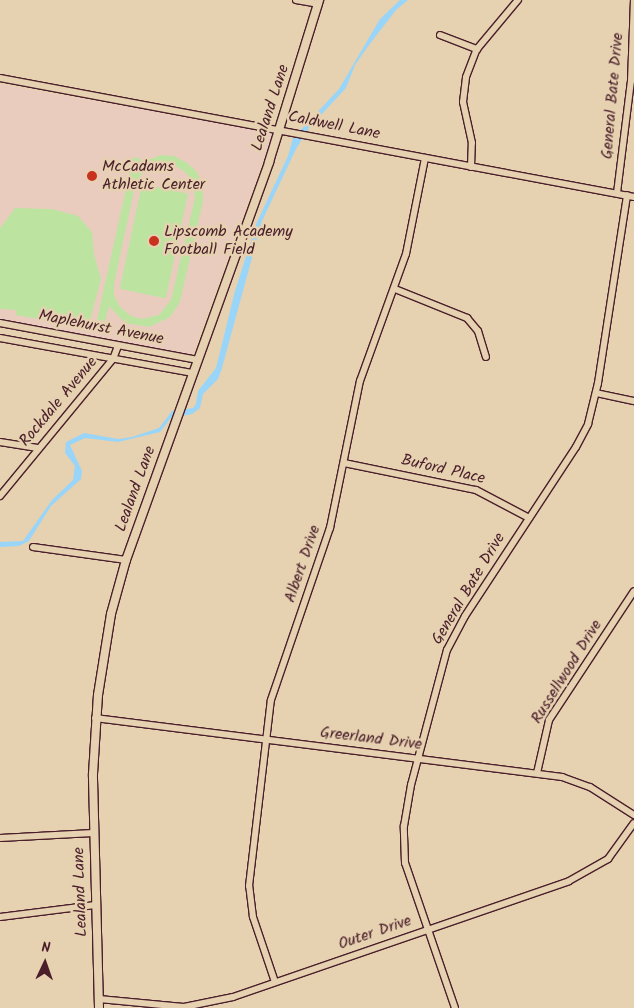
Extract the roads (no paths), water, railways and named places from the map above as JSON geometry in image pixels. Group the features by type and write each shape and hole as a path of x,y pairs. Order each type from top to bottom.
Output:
{"street":[{"path":"296,0 319,2"},
{"path":"471,167 472,143 463,94 477,49 518,0"},
{"name":"General Bate Drive","path":"617,194 632,81 634,0"},
{"name":"Lealand Lane","path":"99,1008 93,833 95,718 106,640 126,560 279,130 319,2"},
{"path":"440,35 477,49"},
{"name":"Caldwell Lane","path":"0,78 631,196"},
{"name":"Albert Drive","path":"274,982 253,917 249,886 274,686 330,528 362,373 395,289 411,231 426,158"},
{"name":"General Bate Drive","path":"455,1008 408,874 404,851 404,819 447,650 583,435 596,393 631,196"},
{"path":"395,289 467,318 478,331 486,357"},
{"name":"Maplehurst Avenue","path":"0,324 197,360"},
{"name":"Maplehurst Avenue","path":"0,338 192,373"},
{"name":"Rockdale Avenue","path":"0,496 114,359 118,346"},
{"path":"596,393 634,401"},
{"path":"0,442 38,448"},
{"name":"Buford Place","path":"344,464 476,490 529,518"},
{"path":"34,547 126,560"},
{"name":"Russellwood Drive","path":"537,773 549,720 634,591"},
{"name":"Greerland Drive","path":"95,718 537,773 583,783 634,815"},
{"name":"Outer Drive","path":"99,999 184,1008 225,1000 582,875 608,859 634,823"},
{"path":"0,838 93,833"},
{"path":"0,917 95,905"}],"water":[{"path":"400,0 408,0 396,10 369,45 355,65 346,88 309,128 296,149 262,221 222,368 218,379 203,394 200,408 192,414 171,418 160,432 118,442 85,438 70,445 82,471 81,479 51,506 29,541 19,546 0,547 0,542 23,541 52,500 73,480 75,466 65,453 66,442 84,433 118,439 132,437 159,428 172,411 193,408 196,404 198,391 216,368 235,291 257,222 288,156 293,138 339,89 380,19"}],"place":[{"name":"McCadams Athletic Center","path":"92,176"},
{"name":"Lipscomb Academy Football Field","path":"154,241"}]}
